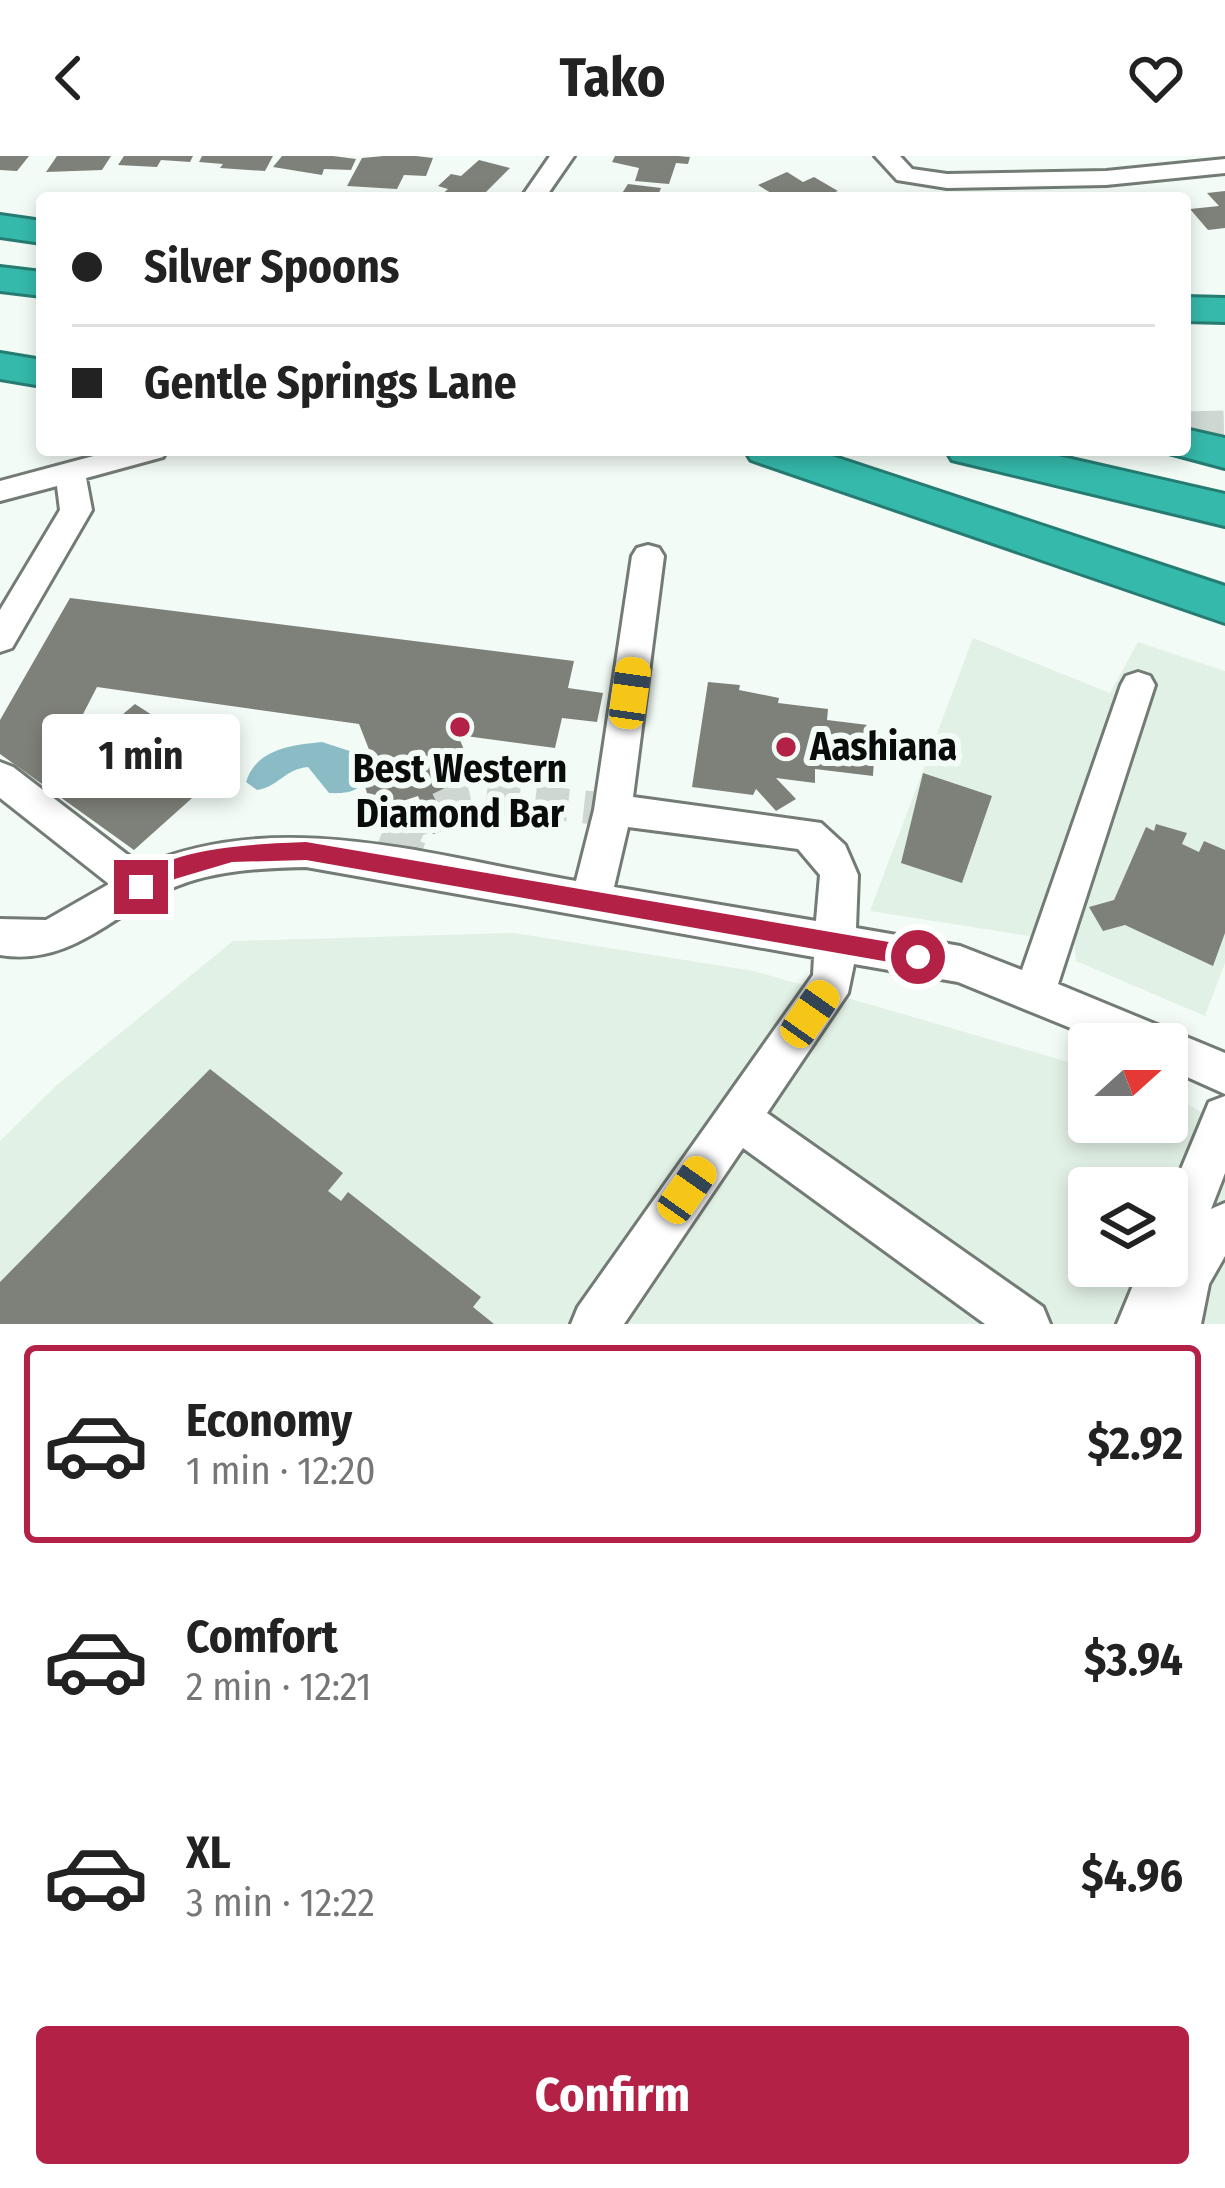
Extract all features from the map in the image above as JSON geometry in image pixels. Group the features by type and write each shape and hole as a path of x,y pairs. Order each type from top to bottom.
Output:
{"highway":[{"path":"0,210 36,213"},
{"path":"0,226 36,231"},
{"path":"0,255 36,259"},
{"path":"0,279 36,283"},
{"path":"1191,309 1225,310"},
{"path":"0,366 36,372"},
{"path":"1191,444 1225,453"},
{"path":"785,456 1225,605"},
{"path":"994,456 1225,510"},
{"path":"1089,456 1225,490"},
{"path":"1150,456 1225,475"}],"street":[{"path":"537,192 562,156"},
{"path":"887,156 905,175 947,182 1106,178 1225,166"},
{"path":"0,491 132,456"},
{"path":"0,640 76,509 70,475"},
{"path":"591,900 614,810 648,556"},
{"path":"1035,992 1138,685"},
{"path":"0,777 141,887"},
{"path":"595,1324 833,980 839,875 831,856 808,834 614,810"},
{"path":"0,937 23,944 66,932 162,874 232,853 306,851 961,964 1108,1023"},
{"path":"1188,1057 1225,1074"},
{"path":"1188,1209 1225,1117"},
{"path":"737,1118 1026,1324"},
{"path":"1177,1324 1196,1262 1214,1231 1225,1226"},
{"path":"1141,1324 1156,1287"}],"shaded area":[{"path":"973,638 1110,693 1138,642 1225,671 1225,963 1205,1016 1076,961 1074,943 870,911"},
{"path":"514,933 754,971 1068,1062 1068,1143 1188,1143 1188,1104 1225,1126 1225,1324 0,1324 0,1141 58,1084 233,941"}],"water":[{"path":"322,742 365,756 370,768 360,786 350,792 329,793 308,767 257,790 246,782 267,756 287,747"}],"building":[{"path":"0,156 29,156 17,171 0,170"},
{"path":"57,156 111,156 102,170 46,172"},
{"path":"124,156 193,156 190,162 161,160 157,167 118,165"},
{"path":"202,156 273,156 265,171 220,168 223,164 199,162"},
{"path":"282,156 356,159 351,170 324,169 322,175 273,167"},
{"path":"615,156 690,157 688,164 676,163 669,184 635,181 639,168 612,162"},
{"path":"362,158 433,158 426,176 404,175 397,189 347,186"},
{"path":"479,160 510,168 486,192 445,192 448,189 438,186 451,174 461,176"},
{"path":"787,172 803,182 814,177 838,191 769,192 758,185"},
{"path":"628,184 661,188 659,192 623,192"},
{"path":"1225,191 1225,228 1208,230 1191,210 1219,206 1207,193"},
{"name":"Best Western Diamond Bar","path":"70,598 574,661 568,688 603,693 597,722 562,718 555,748 458,735 475,777 462,781 478,819 433,834 418,796 372,811 365,786 381,780 359,724 97,687 82,716 104,730 135,704 229,765 134,850 0,754 0,720"},
{"name":"Aashiana","path":"708,682 740,685 739,690 779,698 778,703 828,709 827,720 876,726 873,776 815,769 815,783 776,778 796,799 776,811 756,789 753,795 692,787"},
{"path":"923,773 992,796 962,883 901,863"},
{"path":"1156,824 1187,833 1182,844 1199,852 1204,841 1225,850 1225,933 1213,966 1125,925 1103,931 1089,907 1114,900 1146,827 1154,831"},
{"path":"210,1069 343,1173 328,1191 341,1201 348,1192 481,1297 473,1307 494,1324 0,1324 0,1282"}],"tunnel":[{"path":"1191,431 1225,430"},
{"path":"404,838 410,823 452,803 483,796 613,810"},
{"path":"392,866 405,835"}],"place":[{"name":"Best Western Diamond Bar","path":"460,727"},
{"name":"Aashiana","path":"786,747"}],"route":[{"path":"141,887 162,874 232,853 306,851 918,957"}]}
